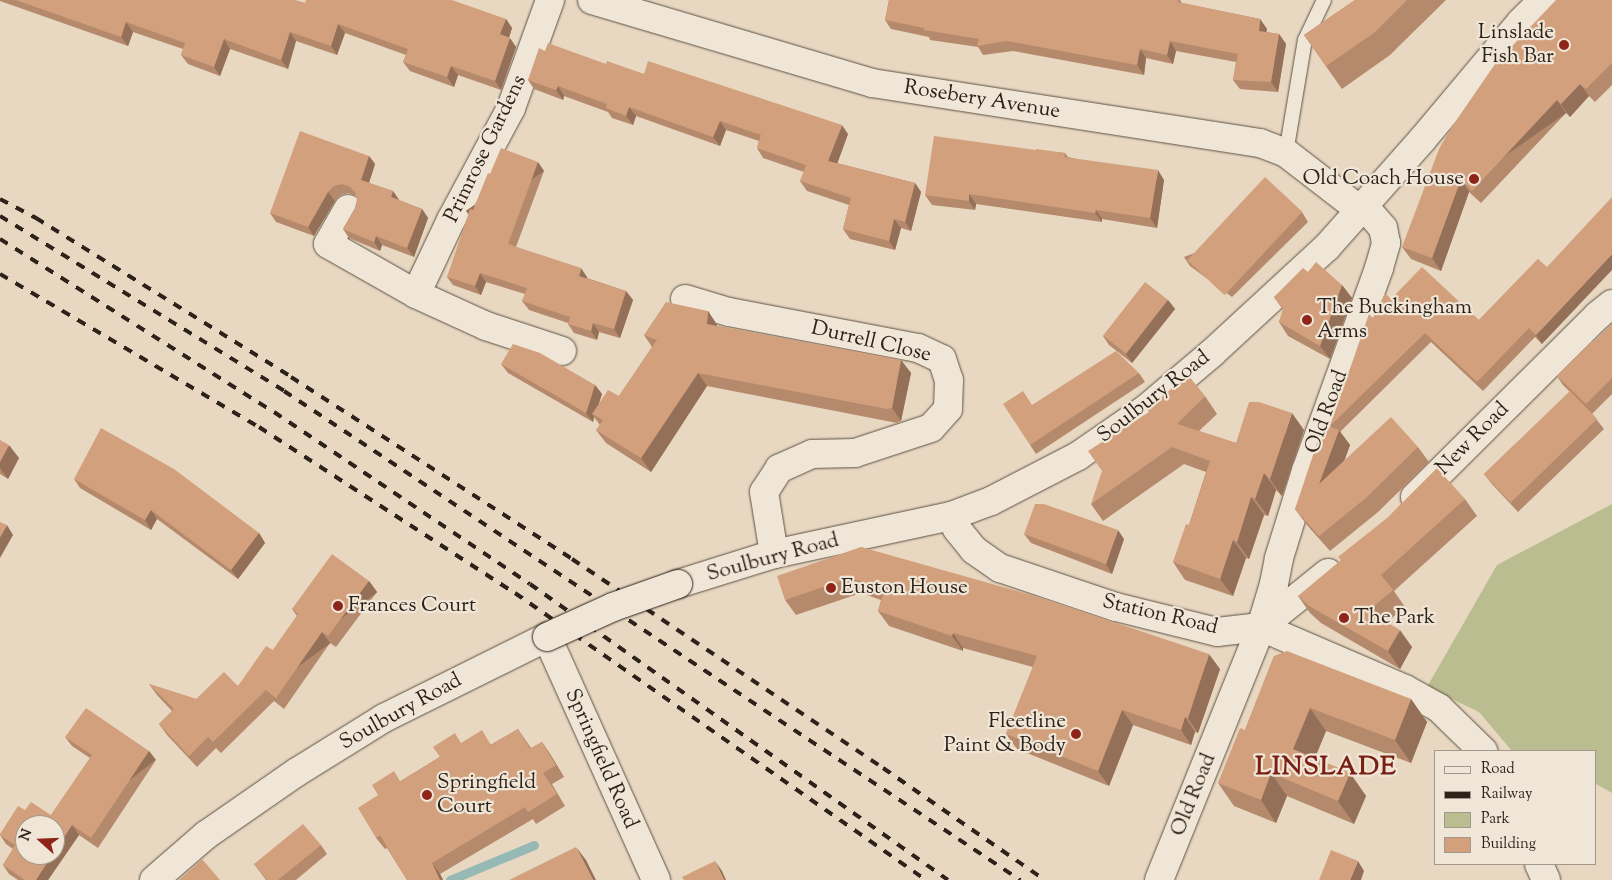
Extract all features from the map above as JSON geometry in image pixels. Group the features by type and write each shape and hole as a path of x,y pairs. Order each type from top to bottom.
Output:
{"street":[{"name":"Primrose Gardens","path":"416,294 451,220 511,108 550,0"},
{"name":"Rosebery Avenue","path":"592,0 872,83 1260,143 1286,153 1362,208"},
{"path":"1362,208 1521,22 1543,0"},
{"name":"Soulbury Road","path":"154,880 206,835 298,772 384,718 539,640 613,607 678,584 774,554 951,516 991,500 1078,456 1146,409 1212,353 1327,247 1362,208"},
{"name":"Old Road","path":"1159,880 1261,627 1274,584 1279,558 1306,471 1386,243 1383,228 1362,208"},
{"path":"348,209 328,244 416,294 486,326 562,351"},
{"name":"Durrell Close","path":"685,299 730,312 918,348 942,358 949,380 948,409 931,428 854,452 812,454 779,468 764,492 774,554"},
{"name":"New Road","path":"1395,518 1597,316 1612,304"},
{"name":"Station Road","path":"951,516 957,529 974,550 1000,568 1116,607 1217,632 1261,627 1404,688 1439,708 1482,750"},
{"path":"1261,627 1344,560"},
{"name":"Springfield Road","path":"539,640 656,880"},
{"path":"1540,865 1546,880"}],"lane":[{"path":"1286,153 1305,40 1324,0"}],"green space":[{"path":"1612,504 1612,793 1597,785 1597,750 1511,750 1479,712 1427,687 1497,565"}],"building":[{"path":"16,0 294,0 305,3 306,0 452,0 506,19 500,34 510,38 495,81 451,66 447,77 403,62 408,49 338,24 331,46 290,32 281,60 224,39 214,67 181,55 185,43 126,22 121,37"},
{"path":"889,0 1178,0 1178,2 1260,19 1259,31 1279,34 1271,82 1233,80 1238,54 1170,41 1167,55 1140,49 1137,65 1007,41 977,46 979,39 924,30 924,28 885,20"},
{"path":"1355,0 1407,0 1374,33 1326,66 1304,35"},
{"path":"1556,0 1612,0 1612,63 1586,89 1580,84 1561,104 1557,100 1472,191 1461,179 1432,258 1402,247 1439,149 1451,128 1495,64"},
{"path":"548,43 606,64 607,61 644,74 648,61 842,125 828,161 915,183 905,222 894,219 889,241 843,229 851,198 800,181 806,165 757,148 761,135 720,121 713,137 629,107 626,116 606,108 607,104 558,86 556,90 528,80 539,48 545,51"},
{"path":"300,131 369,156 361,180 393,191 391,197 422,209 407,248 376,236 374,242 343,229 355,208 357,200 355,192 350,187 342,184 334,186 328,192 308,227 270,213"},
{"path":"934,136 1065,153 1064,157 1158,170 1150,218 1096,210 1095,213 969,194 969,201 925,195"},
{"path":"501,148 538,162 508,244 581,268 579,276 626,291 614,329 593,323 591,331 568,324 570,317 522,301 527,288 480,273 475,286 447,277 470,209 473,210 488,173 490,174"},
{"path":"1265,177 1302,212 1225,295 1187,260"},
{"path":"1612,197 1612,254 1536,335 1529,328 1477,382 1425,333 1330,426 1369,314 1373,318 1385,293 1391,299 1422,267 1479,320 1538,259 1547,267"},
{"name":"The Buckingham Arms","path":"1316,262 1342,285 1320,346 1279,322 1283,309 1274,297 1303,268 1308,272"},
{"path":"1145,282 1168,300 1126,353 1103,336"},
{"path":"666,302 708,311 707,324 901,360 892,408 887,409 698,373 641,458 596,430 603,420 592,414 608,390 619,396 657,340 644,335"},
{"path":"1612,324 1612,378 1586,404 1557,376"},
{"path":"513,344 540,353 595,385 586,413 501,364"},
{"path":"1116,351 1139,373 1030,445 1003,404 1023,391 1032,405"},
{"path":"1188,375 1205,396 1177,424 1236,443 1249,402 1259,402 1292,413 1270,479 1264,473 1255,499 1251,497 1237,542 1233,540 1220,579 1173,562 1186,524 1189,525 1210,461 1172,447 1091,504 1102,471 1088,451 1149,412 1147,409"},
{"path":"1570,391 1597,419 1511,502 1484,474"},
{"path":"1391,417 1418,447 1367,497 1319,536 1295,509 1323,425 1339,430 1319,484"},
{"path":"101,428 174,469 259,533 231,570 151,510 145,520 74,479"},
{"path":"0,440 9,445 0,462"},
{"path":"1437,468 1465,499 1381,575 1393,590 1368,611 1400,630 1388,651 1309,606 1298,596 1341,560 1338,557 1387,518"},
{"path":"1035,504 1044,504 1118,530 1106,564 1024,534"},
{"path":"0,522 7,525 0,537"},
{"path":"861,547 1042,598 1209,654 1188,718 1185,717 1181,730 1122,710 1098,771 1006,734 1037,656 953,633 952,636 878,611 885,589 850,578 785,600 777,576"},
{"path":"332,554 369,581 328,636 322,632 276,698 266,690 213,742 208,737 189,756 159,724 174,709 149,684 196,699 224,672 238,686 266,646 273,650 298,614 292,609"},
{"path":"1287,651 1411,699 1395,740 1310,708 1293,749 1350,773 1338,801 1271,773 1261,800 1218,783 1240,728 1245,730 1274,656"},
{"path":"86,708 149,751 91,838 72,825 65,836 65,815 51,815 92,755 65,737"},
{"path":"518,729 530,749 542,742 556,765 543,773 557,794 528,812 525,807 432,863 440,880 407,880 380,835 376,838 358,808 378,795 372,785 394,771 400,781 440,757 433,747 455,733 461,743 482,730 491,745"},
{"path":"31,802 51,815 15,815 15,845 0,834 18,806 25,810"},
{"path":"303,824 321,845 278,880 267,880 254,864"},
{"path":"15,845 15,865 46,865 36,880 25,880 3,865"},
{"path":"576,847 593,880 509,880"},
{"path":"1331,850 1358,861 1350,880 1319,880"},
{"path":"202,859 220,880 179,880"},
{"path":"715,861 724,880 684,880 682,877"}],"waterway":[{"path":"450,880 534,845"}],"railway":[{"path":"0,199 36,218 291,377 572,559 883,768 1045,880"},
{"path":"0,216 284,391 1020,880"},
{"path":"0,239 274,412 530,584 948,880"},
{"path":"0,274 259,427 515,593 926,880"}],"place":[{"name":"Linslade Fish Bar","path":"1564,45"},
{"name":"Old Coach House","path":"1474,179"},
{"name":"The Buckingham Arms","path":"1307,320"},
{"name":"Euston House","path":"831,588"},
{"name":"Frances Court","path":"338,606"},
{"name":"The Park","path":"1344,618"},
{"name":"Fleetline Paint & Body","path":"1076,734"},
{"name":"Springfield Court","path":"427,795"}],"district":[{"name":"LINSLADE","path":"1326,768"}]}
